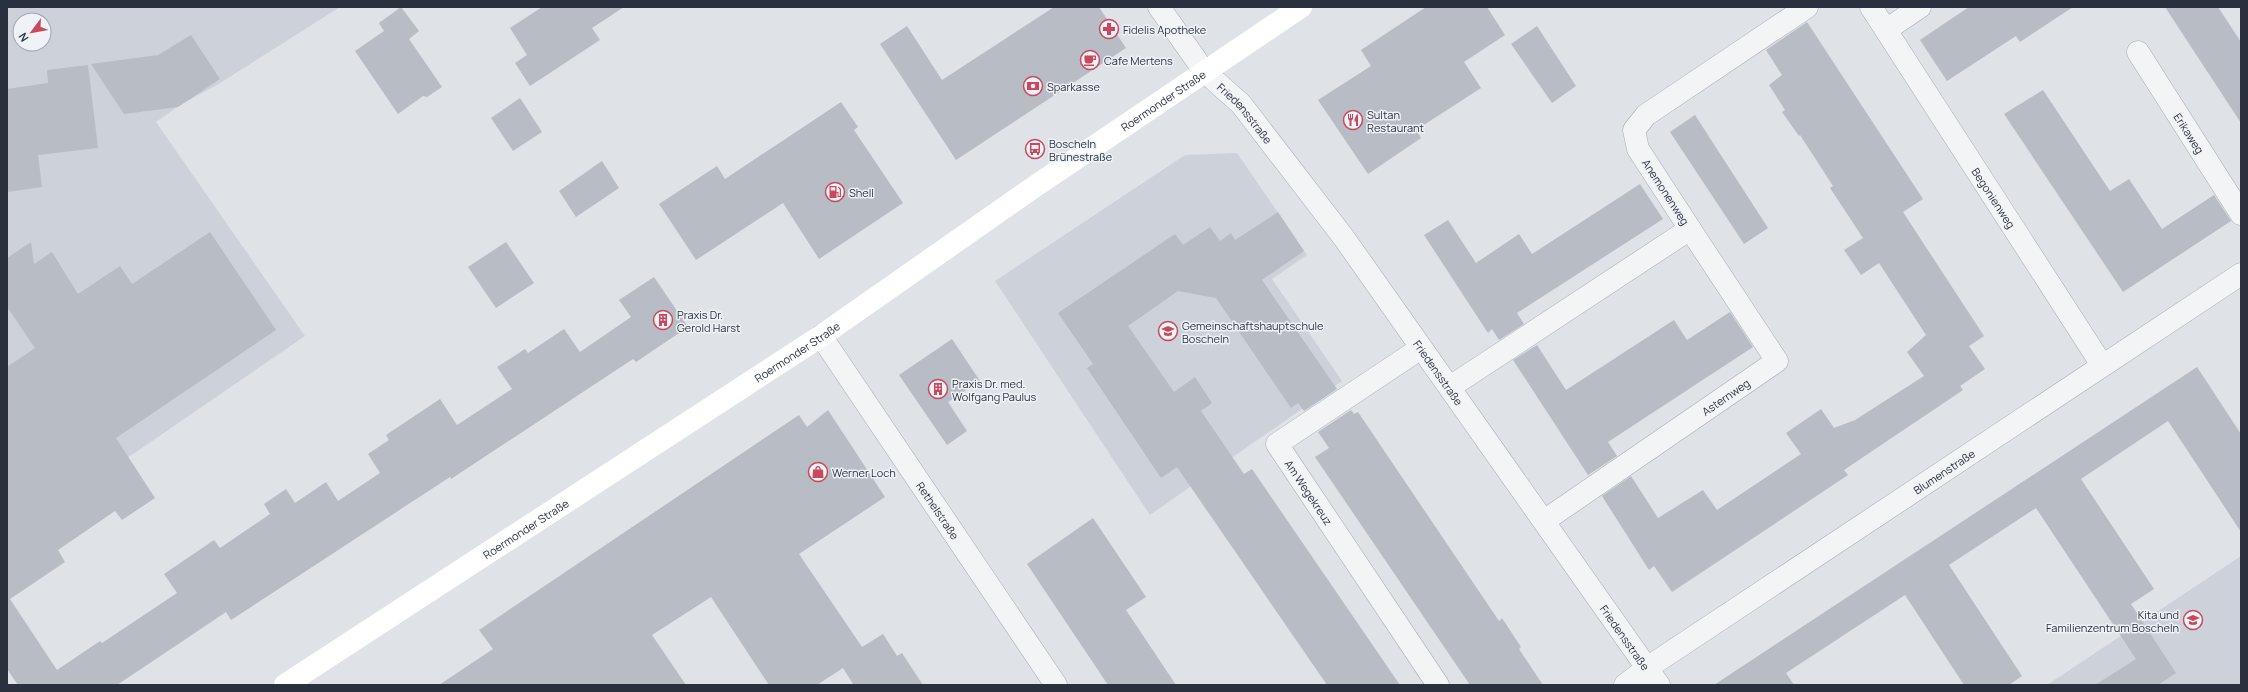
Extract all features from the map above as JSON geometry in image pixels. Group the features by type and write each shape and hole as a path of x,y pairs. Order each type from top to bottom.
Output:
{"main road":[{"name":"Roermonder Straße","path":"285,685 821,336 1204,71 1301,7"}],"street":[{"name":"Friedensstraße","path":"1159,7 1204,71 1241,104 1344,238 1653,676"},
{"name":"Anemonenweg","path":"1450,387 1690,229 1638,149 1634,130 1646,115 1807,7"},
{"path":"1871,7 1886,30 1920,7"},
{"name":"Begonienweg","path":"1886,30 2102,365"},
{"name":"Erikaweg","path":"2138,52 2241,214"},
{"name":"Asternweg","path":"1544,522 1777,361 1690,229"},
{"name":"Blumenstraße","path":"1625,685 1653,676 2102,365 2241,274"},
{"name":"Rethelstraße","path":"821,336 1052,683"},
{"name":"Am Wegekreuz","path":"1421,348 1277,444 1438,685"}],"shaded area":[{"path":"7,7 340,7 217,85 180,105 156,122 305,336 50,511 7,469"},
{"name":"Gemeinschaftshauptschule Boscheln","path":"1237,153 1307,255 1272,279 1342,381 1150,515 995,281 1185,155"},
{"name":"Kita und Familienzentrum Boscheln","path":"2241,556 2241,685 2047,685"}],"building":[{"path":"401,7 419,31 409,39 442,87 427,97 423,96 398,114 355,51 384,31 379,23"},
{"path":"542,7 624,7 592,28 600,40 530,86 515,63 527,55 510,28"},
{"path":"1054,7 1099,7 1126,48 956,160 880,44 907,26 942,80"},
{"path":"1426,7 1487,7 1505,35 1464,62 1481,88 1416,130 1421,138 1368,174 1318,100 1371,66 1361,50"},
{"path":"1969,7 2073,7 2020,42 2016,36 1947,81 1920,40"},
{"path":"2165,7 2218,7 2241,42 2241,123"},
{"path":"1807,22 1923,199 1903,212 1984,336 1969,346 1985,369 1960,386 1963,390 1844,470 1848,475 1672,592 1654,566 1649,570 1602,496 1631,476 1658,518 1703,490 1717,510 1801,454 1786,433 1821,409 1834,428 1855,420 1924,376 1907,352 1926,335 1879,263 1861,275 1844,250 1863,238 1830,188 1833,186 1800,135 1799,136 1782,112 1785,110 1769,85 1782,75 1766,50"},
{"path":"1537,26 1576,86 1552,103 1511,44"},
{"path":"191,35 220,79 178,107 124,114 91,64 158,55"},
{"path":"88,65 98,148 38,155 42,187 7,192 7,89 48,83 47,70"},
{"path":"2043,90 2110,191 2129,179 2162,229 2214,195 2231,221 2123,292 2004,114"},
{"path":"520,98 542,132 513,151 491,118"},
{"path":"841,102 858,127 854,130 903,203 819,259 783,203 696,260 659,204 717,166 725,179"},
{"path":"1695,115 1768,228 1744,244 1670,132"},
{"path":"602,161 619,188 576,217 559,191"},
{"path":"1640,184 1663,219 1517,313 1524,324 1499,340 1492,329 1488,333 1424,235 1448,220 1476,263 1519,234 1532,254"},
{"path":"1278,212 1304,251 1262,280 1337,389 1304,411 1298,403 1291,408 1216,298 1178,291 1128,326 1174,392 1195,377 1212,403 1201,411 1244,474 1252,469 1400,685 1327,685 1177,467 1161,478 1087,368 1093,364 1058,313 1175,234 1183,245 1210,227 1220,241 1231,233 1235,240"},
{"path":"210,232 276,330 116,438 155,498 122,520 115,511 58,550 65,562 10,599 57,670 100,641 102,643 177,593 164,574 214,540 220,548 270,514 264,504 286,489 295,503 326,482 338,501 380,473 368,454 389,440 386,435 440,399 457,425 512,389 497,367 525,349 528,353 564,329 580,352 631,317 619,300 654,277 688,327 636,362 633,359 451,479 450,477 231,620 226,612 117,685 18,685 7,669 7,367 35,348 7,307 7,258 31,242 34,264 52,252 78,294 120,266 132,284"},
{"path":"506,242 534,283 496,308 468,267"},
{"path":"1730,312 1753,347 1608,442 1617,456 1588,475 1513,360 1537,345 1566,390 1674,320 1687,340"},
{"name":"Praxis Dr. med. Wolfgang Paulus","path":"952,339 980,381 948,402 967,431 947,445 899,375"},
{"path":"2197,367 2241,434 2241,532 2168,421 2081,479 2154,589 2131,604 2176,673 2158,685 2095,685 2136,659 2036,508 1949,565 2022,676 2009,685 1964,685 1905,595 1786,673 1794,685 1714,685"},
{"path":"828,410 885,497 799,554 862,647 883,634 897,656 902,653 923,685 851,685 853,684 843,668 817,685 769,685 711,597 652,635 686,685 439,685 493,649 479,630 799,415 807,427"},
{"path":"1351,410 1354,414 1358,412 1499,621 1502,618 1521,647 1519,649 1543,685 1470,685 1315,457 1329,448 1318,432"},
{"path":"1093,518 1146,597 1126,610 1176,685 1108,685 1027,564"}],"place":[{"name":"Fidelis Apotheke","path":"1109,29"},
{"name":"Cafe Mertens","path":"1090,60"},
{"name":"Sparkasse","path":"1033,86"},
{"name":"Sultan Restaurant","path":"1353,120"},
{"name":"Boscheln Brünestraße","path":"1035,149"},
{"name":"Shell","path":"835,192"},
{"name":"Praxis Dr. Gerold Harst","path":"663,320"},
{"name":"Gemeinschaftshauptschule Boscheln","path":"1168,331"},
{"name":"Praxis Dr. med. Wolfgang Paulus","path":"938,389"},
{"name":"Werner Loch","path":"818,472"},
{"name":"Kita und Familienzentrum Boscheln","path":"2193,620"}]}
